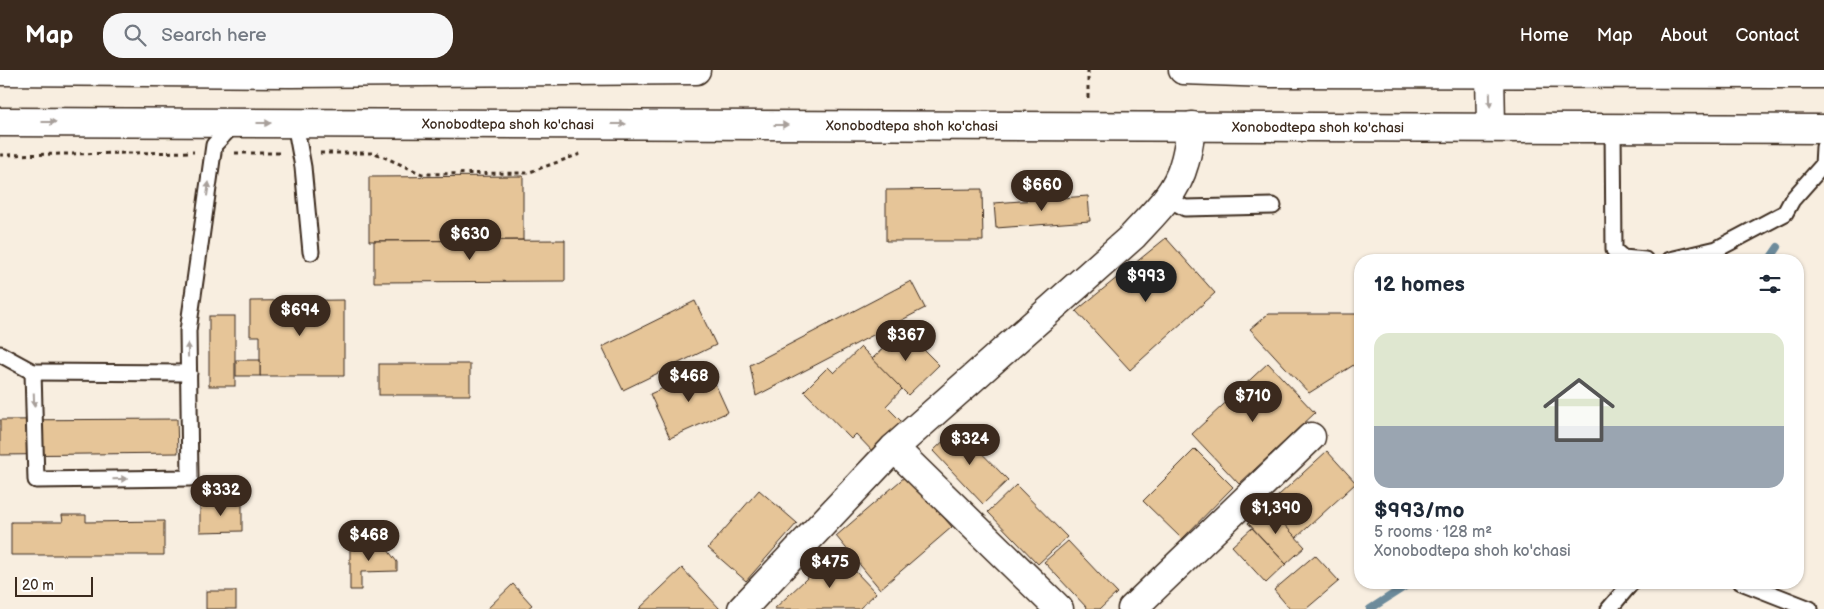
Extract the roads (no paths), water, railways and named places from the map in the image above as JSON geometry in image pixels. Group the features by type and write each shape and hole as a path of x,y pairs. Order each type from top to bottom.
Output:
{"main road":[{"path":"0,71 696,70"},
{"path":"1183,70 1824,74"},
{"path":"1490,72 1490,127"},
{"name":"Xonobodtepa shoh ko'chasi","path":"0,122 1824,129"},
{"path":"742,609 894,448 1133,236 1167,198 1184,165 1192,126"},
{"path":"1132,609 1311,437"},
{"path":"894,448 1059,609"}],"lane":[{"path":"33,372 36,480 190,478 188,331 214,145 235,123"},
{"path":"295,123 303,167 311,252"},
{"path":"1613,128 1614,250 1618,254"},
{"path":"1696,254 1717,249 1785,213 1792,200 1824,166 1824,148"},
{"path":"1167,198 1185,208 1273,206"},
{"path":"0,354 33,372 189,373"},
{"path":"1609,609 1626,589"},
{"path":"1759,589 1810,609"}],"waterway":[{"path":"1773,254 1778,247"},
{"path":"1370,609 1401,589"}]}
